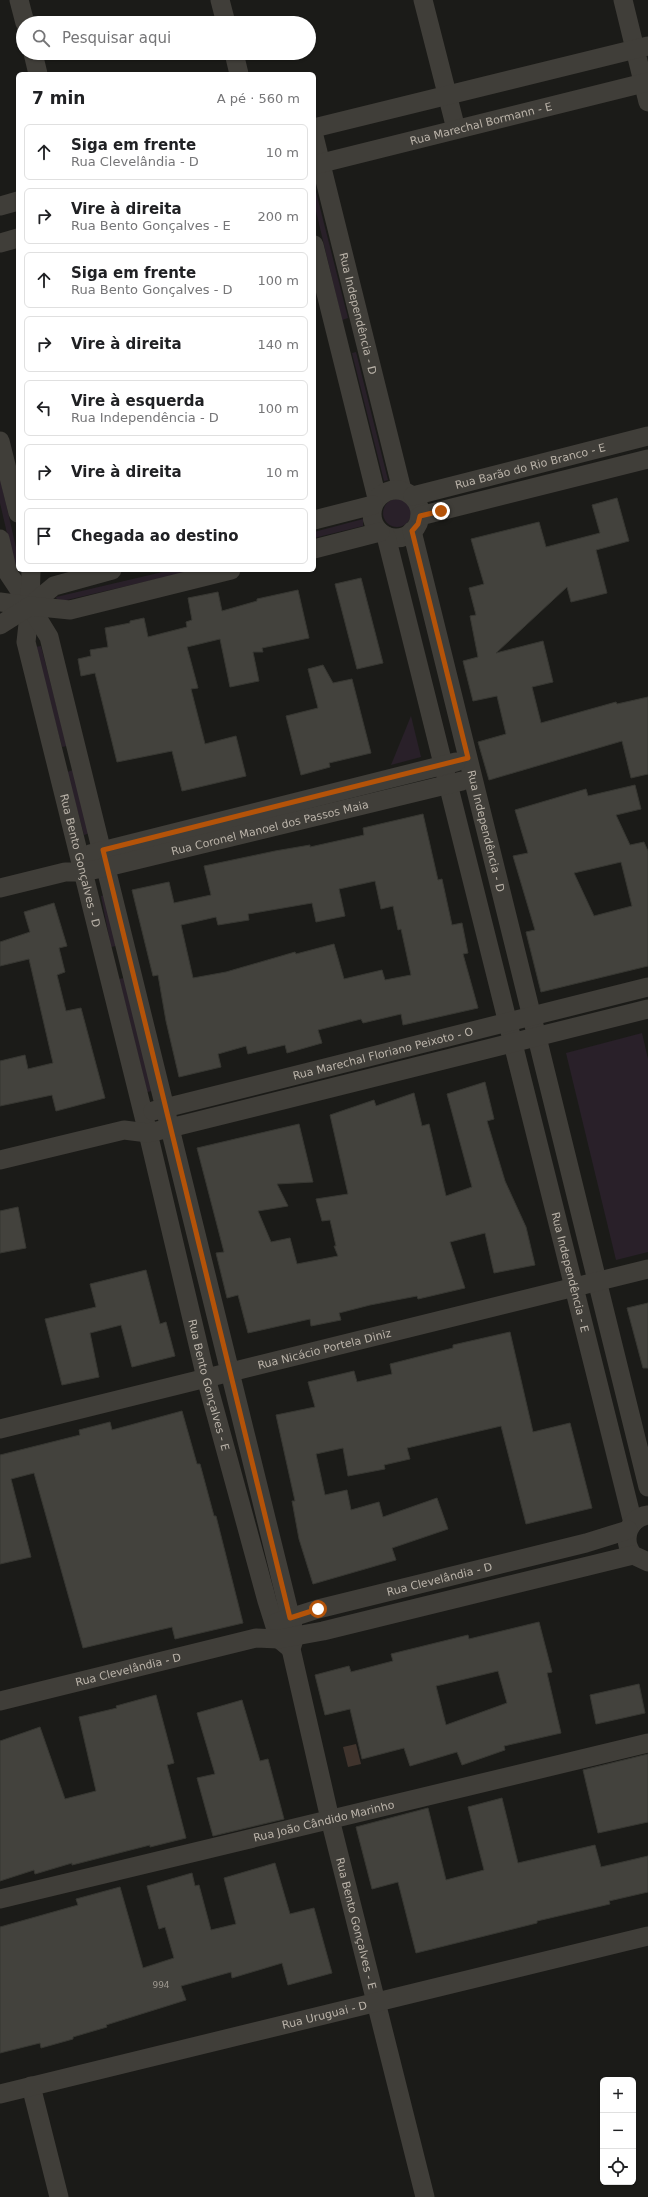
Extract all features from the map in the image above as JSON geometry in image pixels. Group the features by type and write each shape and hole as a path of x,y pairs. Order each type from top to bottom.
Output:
{"street":[{"path":"19,0 23,16"},
{"path":"220,0 224,16"},
{"path":"423,0 456,129"},
{"path":"623,0 641,48 648,102"},
{"path":"316,128 641,48"},
{"path":"35,60 38,72"},
{"path":"236,60 239,72"},
{"name":"Rua Marechal Bormann - E","path":"317,164 646,82"},
{"name":"Rua Independência - D","path":"317,164 408,493"},
{"path":"0,206 16,202"},
{"path":"0,243 16,239"},
{"path":"316,253 375,501 371,517 383,534 412,635 509,1022"},
{"path":"336,334 361,327"},
{"name":"Rua Barão do Rio Branco - E","path":"408,493 648,436"},
{"path":"0,441 16,505"},
{"path":"555,459 561,481"},
{"name":"Rua Barão do Rio Branco - E","path":"416,524 561,481 648,459"},
{"path":"316,519 375,501 389,490 408,493 418,503 416,524 403,537 383,534 316,549"},
{"name":"Rua Independência - D","path":"416,524 436,629 538,1037"},
{"path":"0,539 8,573 49,637 165,1106"},
{"name":"Rua Bento Gonçalves - D","path":"31,572 30,606 26,642 54,758 76,867 104,962 143,1114"},
{"path":"0,625 30,606 54,586 62,582 104,572"},
{"path":"0,602 70,610 223,572"},
{"path":"412,635 436,629"},
{"path":"54,758 78,751"},
{"name":"Rua Coronel Manoel dos Passos Maia","path":"0,888 105,859 278,806 468,758"},
{"name":"Rua Coronel Manoel dos Passos Maia","path":"105,859 283,825 473,778"},
{"path":"278,806 283,825"},
{"path":"470,867 494,861"},
{"path":"104,962 128,956"},
{"name":"Rua Marechal Floriano Peixoto - O","path":"124,1130 143,1114 165,1106 648,987"},
{"name":"Rua Marechal Floriano Peixoto - O","path":"0,1160 124,1130 148,1133 170,1128 648,1009"},
{"name":"Rua Independência - E","path":"509,1022 598,1386 636,1523 627,1543 641,1559"},
{"path":"538,1037 648,1487"},
{"path":"336,1064 341,1086"},
{"name":"Rua Bento Gonçalves - E","path":"165,1106 230,1372 286,1633 330,1819 426,2197"},
{"name":"Rua Bento Gonçalves - E","path":"143,1114 206,1378 286,1633"},
{"name":"Rua Nicácio Portela Diniz","path":"0,1429 648,1269"},
{"path":"598,1386 622,1380"},
{"name":"Rua Clevelândia - D","path":"286,1633 586,1543 636,1523"},
{"name":"Rua Clevelândia - D","path":"0,1701 256,1638 338,1627 641,1559"},
{"name":"Rua João Cândido Marinho","path":"0,1899 648,1743"},
{"name":"Rua Uruguai - D","path":"0,2094 648,1936"},
{"path":"31,2086 59,2197"}],"shaded area":[{"path":"316,192 348,318 342,320 316,211"},
{"path":"356,352 388,480 384,481 352,353"},
{"path":"0,478 16,547 15,568 0,503"},
{"path":"397,499 407,503 411,513 407,523 397,527 387,523 383,513 387,503"},
{"path":"363,519 363,526 316,538 316,531"},
{"path":"162,572 187,572 58,602 56,597"},
{"path":"41,646 67,746 62,747 35,647"},
{"path":"411,716 421,757 391,765"},
{"path":"73,770 90,833 84,835 67,772"},
{"path":"105,895 116,946 111,947 101,896"},
{"path":"124,978 152,1091 147,1092 119,979"},
{"path":"642,1033 648,1059 648,1252 616,1260 566,1053"},
{"path":"356,1744 361,1764 348,1767 343,1747"}],"building":[{"path":"617,498 629,541 596,550 607,593 571,602 567,587 496,653 543,641 553,682 532,687 541,723 616,702 617,704 648,697 648,774 631,778 622,741 489,780 478,742 506,734 497,696 473,701 463,661 478,657 470,616 476,615 469,588 484,584 471,539 539,522 546,547 600,533 592,505"},
{"path":"361,578 383,663 357,669 335,584"},
{"path":"298,590 309,638 262,648 263,652 253,652 259,681 230,687 220,639 187,647 198,688 191,689 205,744 236,736 246,776 182,791 172,751 117,762 95,673 81,676 78,659 91,656 90,650 108,647 105,628 130,623 130,621 144,618 148,637 187,627 186,622 192,620 188,598 218,592 222,611 257,601 257,599"},
{"path":"323,665 333,683 352,679 371,753 329,763 330,767 301,775 286,716 318,708 308,669"},
{"path":"635,785 641,809 616,815 630,845 644,842 648,851 648,966 541,992 526,932 535,930 513,856 528,853 515,810 586,789 588,796","holes":["621,862 632,906 594,916 574,873"]},
{"path":"423,814 438,880 442,879 452,925 462,923 468,953 463,954 478,1008 403,1025 401,1014 363,1023 361,1019 318,1030 322,1043 287,1053 285,1045 248,1054 246,1046 218,1054 221,1067 179,1077 166,1021 158,975 153,976 132,890 169,882 174,903 211,895 204,866 275,851 310,845 310,847 364,835 363,828","holes":["375,881 381,909 393,906 398,930 401,929 411,975 385,980 382,970 344,979 334,944 296,954 295,952 226,972 193,978 181,925 216,917 218,925 249,920 248,914 312,903 316,922 345,916 339,889"]},
{"path":"54,903 67,946 59,948 65,972 57,975 66,1011 81,1008 105,1098 56,1111 52,1095 0,1106 0,1061 25,1055 28,1069 53,1063 29,959 0,966 0,942 30,932 24,912"},
{"path":"485,1082 494,1119 487,1121 505,1181 526,1227 535,1265 494,1273 485,1233 450,1242 465,1288 418,1299 417,1296 370,1305 339,1313 341,1320 311,1326 310,1319 248,1333 238,1295 227,1298 216,1253 224,1252 197,1148 299,1124 313,1182 277,1184 288,1206 258,1211 271,1242 290,1238 297,1264 338,1256 334,1246 336,1246 330,1220 322,1221 316,1199 348,1194 330,1115 374,1100 376,1106 414,1093 422,1126 429,1124 446,1196 472,1187 447,1094"},
{"path":"18,1207 26,1248 0,1253 0,1211"},
{"path":"146,1270 160,1324 166,1322 175,1356 132,1367 121,1325 90,1333 99,1377 62,1385 45,1319 96,1307 90,1284"},
{"path":"648,1303 648,1368 643,1368 627,1308"},
{"path":"510,1332 533,1432 570,1423 592,1508 526,1524 501,1426 407,1448 410,1459 384,1465 385,1469 348,1476 343,1448 316,1454 325,1495 347,1490 351,1510 379,1502 383,1517 437,1498 448,1529 392,1548 396,1560 313,1584 299,1539 292,1501 295,1501 276,1415 315,1407 308,1382 354,1371 357,1382 392,1374 390,1364 453,1348 453,1345"},
{"path":"182,1411 197,1464 200,1464 214,1516 216,1516 243,1623 175,1639 172,1627 83,1648 34,1473 11,1479 31,1557 0,1564 0,1455 80,1435 79,1430 110,1422 112,1430"},
{"path":"539,1622 552,1672 547,1673 561,1733 504,1746 505,1750 462,1765 457,1752 410,1766 404,1748 362,1759 350,1709 325,1715 315,1675 349,1666 351,1672 393,1661 391,1654 468,1635 469,1639","holes":["498,1671 507,1703 446,1725 436,1686"]},
{"path":"639,1684 645,1713 596,1724 590,1695"},
{"path":"156,1695 174,1763 167,1765 186,1838 150,1847 150,1845 72,1865 72,1863 35,1874 34,1870 0,1881 0,1741 40,1727 65,1799 96,1791 79,1717 117,1708 116,1706"},
{"path":"242,1700 260,1761 268,1759 284,1819 213,1836 197,1778 215,1774 197,1713"},
{"path":"648,1754 648,1822 598,1833 583,1770"},
{"path":"502,1798 518,1863 595,1845 601,1867 648,1856 648,1892 609,1901 610,1904 537,1921 537,1923 416,1953 398,1882 372,1889 356,1827 428,1808 446,1880 484,1870 468,1807"},
{"path":"275,1863 290,1914 314,1908 332,1973 288,1985 282,1963 232,1978 231,1972 181,1986 186,2000 106,2025 107,2027 73,2037 73,2039 41,2048 40,2043 0,2053 0,1927 78,1905 76,1899 120,1887 143,1968 174,1958 165,1927 159,1929 147,1886 192,1873 195,1886 199,1885 211,1930 236,1924 224,1878"}],"route":[{"path":"318,1609 290,1618 103,850 468,758 412,531 416,528 420,516 441,511"}]}
